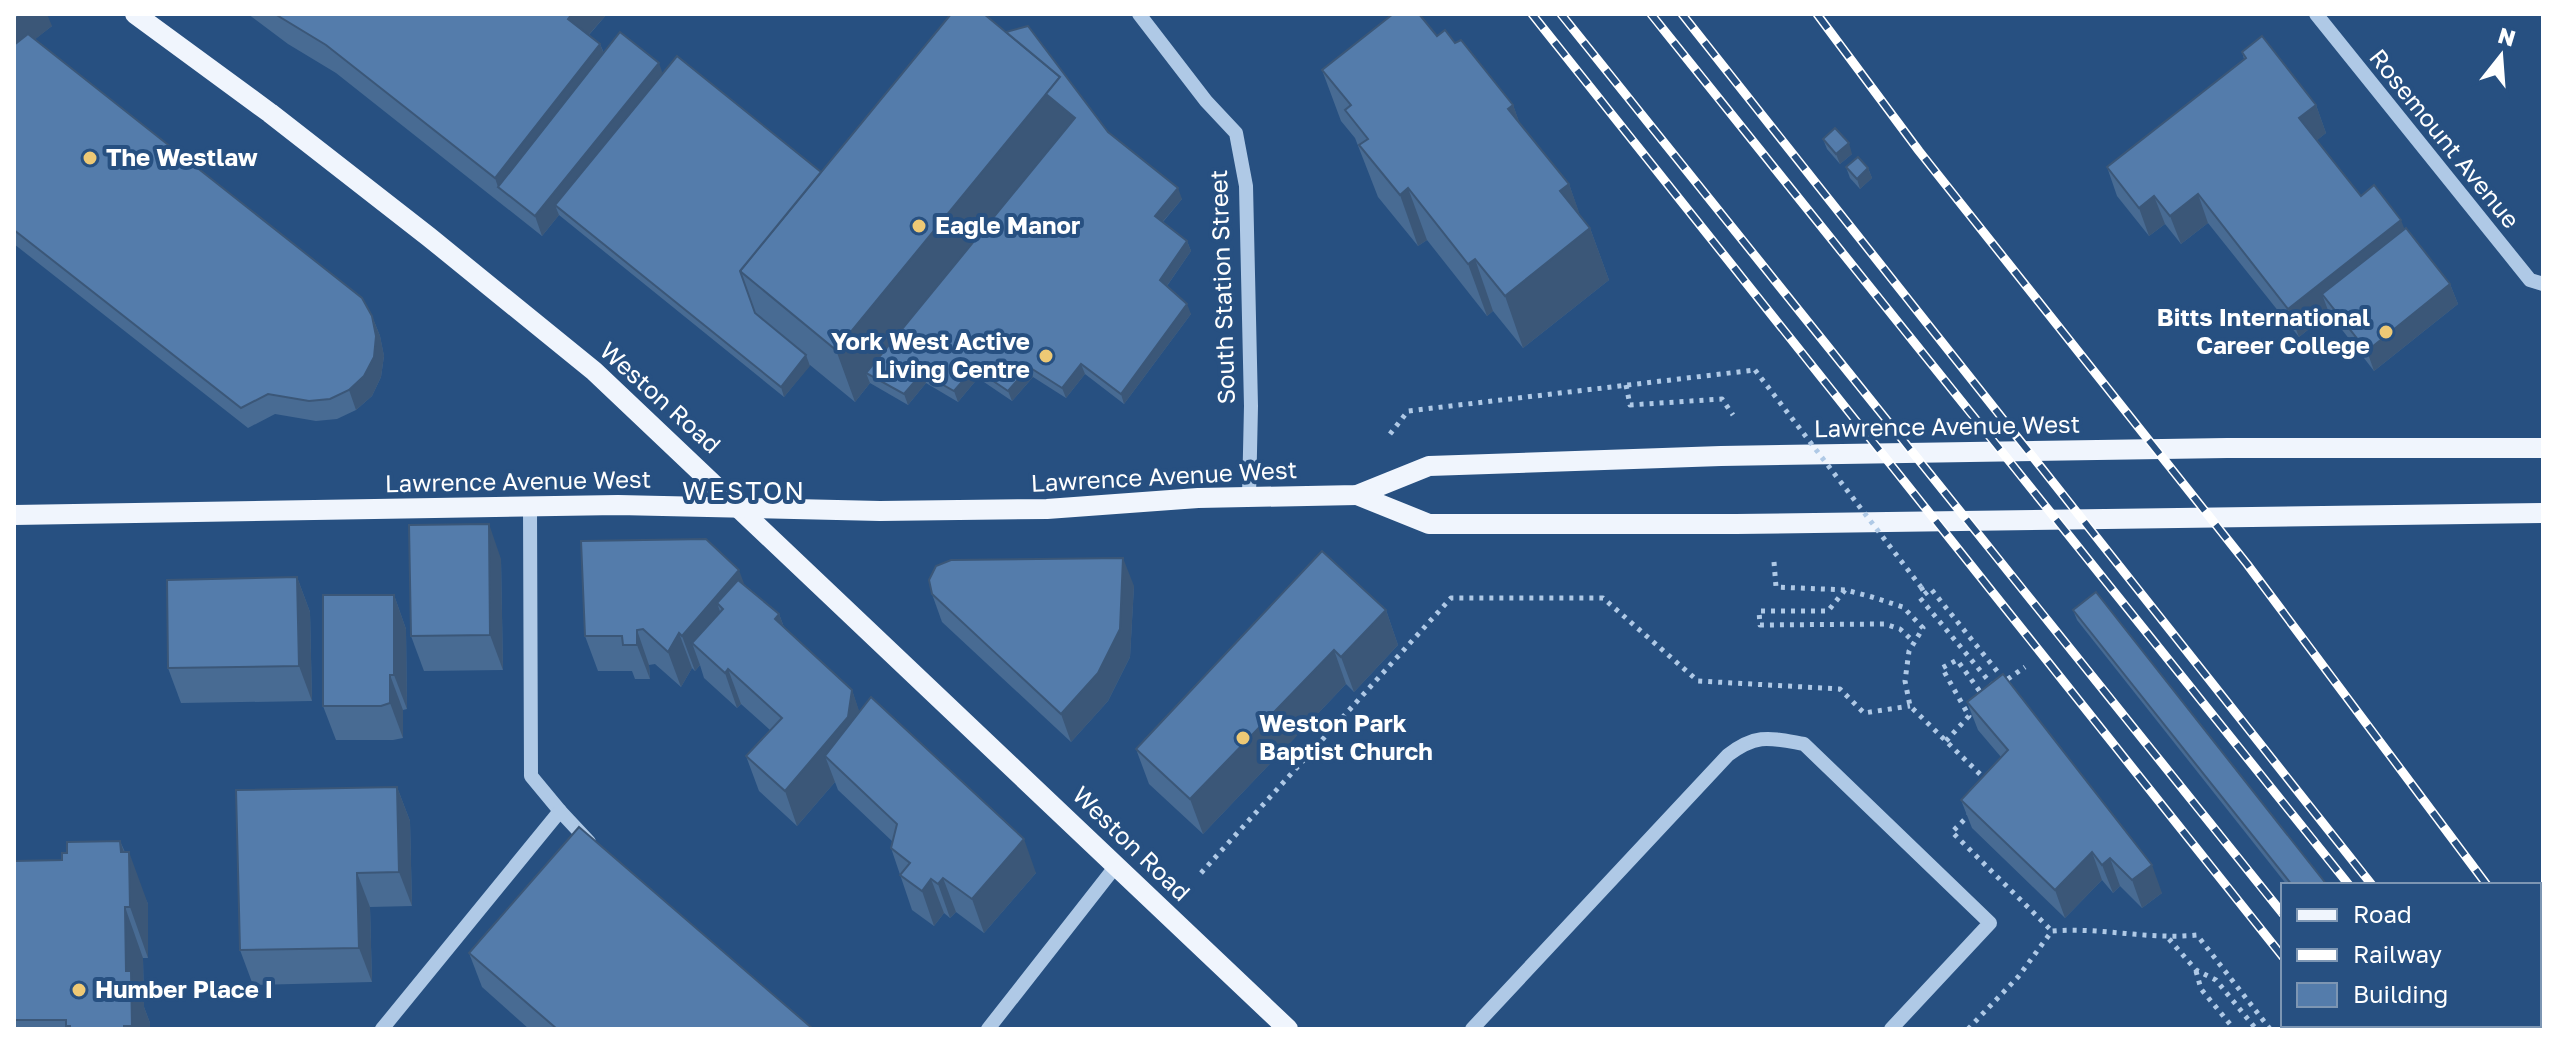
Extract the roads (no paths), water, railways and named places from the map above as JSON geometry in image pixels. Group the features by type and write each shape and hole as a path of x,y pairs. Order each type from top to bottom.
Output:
{"main road":[{"name":"Weston Road","path":"135,14 270,113 529,317 638,411 1288,1029"},
{"name":"Lawrence Avenue West","path":"14,515 530,507 880,511 1047,509 1249,497 1357,495 1429,466 1721,456 2212,448 2543,448"},
{"name":"Lawrence Avenue West","path":"1357,495 1429,524 1768,524 2543,513"}],"street":[{"name":"South Station Street","path":"1139,14 1206,101 1236,133 1246,186 1251,406 1249,497"},
{"name":"Rosemount Avenue","path":"2316,14 2530,280 2543,284"},
{"path":"530,507 531,776 560,811 605,856"},
{"path":"1472,1029 1728,755 1746,742 1771,738 1804,744 1990,923 1891,1029"},
{"path":"382,1029 560,811"},
{"path":"988,1029 1115,867"}],"railway":[{"path":"1532,14 2281,954"},
{"path":"1561,14 2281,912"},
{"path":"1651,14 2347,883"},
{"path":"1682,14 2370,883"},
{"path":"1817,14 1919,151 2247,564 2486,883"}],"place":[{"name":"The Westlaw","path":"90,158"},
{"name":"Eagle Manor","path":"919,226"},
{"name":"Bitts International Career College","path":"2386,332"},
{"name":"York West Active Living Centre","path":"1046,356"},
{"name":"Weston Park Baptist Church","path":"1243,738"},
{"name":"Humber Place I","path":"79,990"}],"district":[{"name":"WESTON","path":"744,491"}]}
